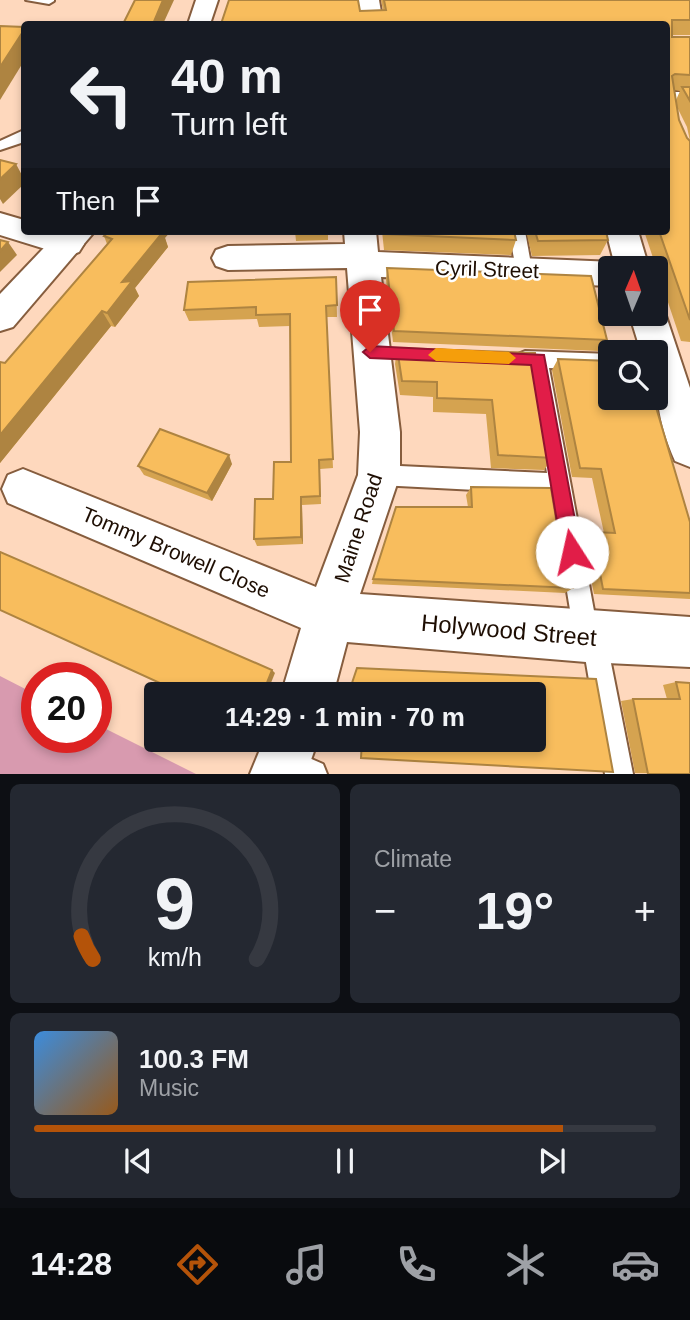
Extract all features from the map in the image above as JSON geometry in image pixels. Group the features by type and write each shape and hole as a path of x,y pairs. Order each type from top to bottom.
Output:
{"street":[{"path":"200,21 207,0"},
{"path":"368,0 372,21"},
{"path":"0,224 21,228"},
{"path":"623,235 629,256"},
{"path":"0,317 73,238"},
{"name":"Cyril Street","path":"228,258 362,250 524,271 598,274"},
{"name":"Maine Road","path":"311,682 329,616 379,475 381,352 362,250"},
{"path":"653,326 670,365 690,447"},
{"name":"Tommy Browell Close","path":"23,489 329,616"},
{"name":"Holywood Street","path":"329,616 590,638 690,642"}],"lane":[{"path":"31,0 49,1"},
{"path":"670,96 690,96"},
{"path":"0,146 21,138"},
{"path":"518,235 524,271"},
{"path":"511,358 598,361"},
{"path":"538,359 590,638 619,774"},
{"path":"379,475 560,484"}],"shaded area":[{"path":"0,676 21,687 21,753 112,753 112,732 144,748 144,752 152,752 196,774 0,774"}],"building":[{"path":"135,0 163,0 154,21 124,21"},
{"path":"229,0 358,0 360,11 386,10 384,0 690,0 690,20 672,20 672,37 690,37 690,75 672,76 679,120 690,141 690,320 660,235 670,235 670,21 222,21"},
{"path":"0,26 21,27 21,35 0,67"},
{"path":"682,87 690,87 690,101"},
{"path":"0,160 16,164 0,179"},
{"path":"161,235 122,282 132,281 107,313 102,311 0,435 0,362 5,363 112,239 104,236"},
{"path":"407,235 515,235 516,240"},
{"path":"536,235 607,235 608,240 538,241"},
{"path":"0,240 8,242 0,251"},
{"path":"387,268 591,276 598,304 598,326 604,326 607,340 394,331"},
{"path":"336,277 337,305 326,306 333,459 319,460 320,496 301,497 301,537 254,539 255,499 273,499 274,462 291,462 290,314 256,315 256,307 184,310 188,282"},
{"path":"397,348 535,353 553,458 498,455 492,400 437,398 437,382 402,381"},
{"path":"558,359 598,361 598,410 657,410 690,522 690,593 603,589 592,532 615,533 601,469 580,468"},
{"path":"160,429 229,455 207,493 138,466"},
{"path":"471,487 551,488 558,531 563,531 573,588 373,579 396,507 472,507"},
{"path":"0,552 272,670 267,682 158,682 0,610"},
{"path":"357,668 596,679 613,772 361,758 361,752 546,752 546,682 352,682"},
{"path":"676,682 690,683 690,774 648,774 633,699 680,699"}],"slow traffic":[{"path":"436,355 509,358"}],"route":[{"path":"370,352 538,359 572,552"}]}
